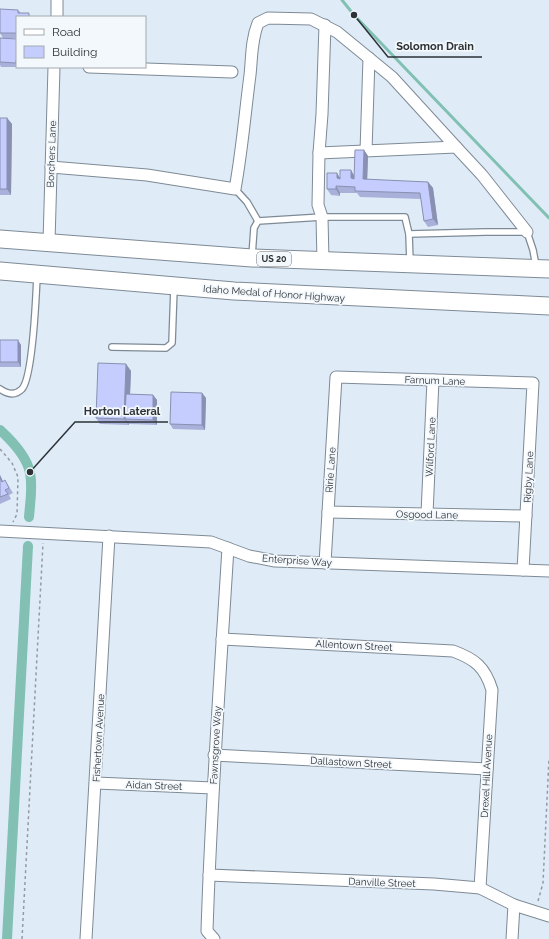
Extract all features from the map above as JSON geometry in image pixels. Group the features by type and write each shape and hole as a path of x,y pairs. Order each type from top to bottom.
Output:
{"main road":[{"name":"US 20","path":"0,239 252,258 543,269"},
{"name":"Idaho Medal of Honor Highway","path":"0,271 313,296 549,306"}],"street":[{"path":"57,0 57,16"},
{"path":"51,167 147,175 235,189 251,68 253,36 258,23 268,18 311,19 337,32 392,77 482,175 527,232"},
{"path":"323,261 322,217 318,205 318,153 322,107 325,25"},
{"path":"366,150 369,58"},
{"name":"Borchers Lane","path":"49,242 54,68"},
{"path":"118,68 232,72"},
{"path":"318,153 456,147"},
{"name":"Farnum Lane","path":"336,377 534,383"},
{"name":"Ririe Lane","path":"325,562 336,377"},
{"name":"Wilford Lane","path":"427,514 433,380"},
{"name":"Rigby Lane","path":"523,570 534,383"},
{"name":"Osgood Lane","path":"328,512 526,516"},
{"name":"Enterprise Way","path":"0,531 211,542 249,556 275,561 549,571"},
{"name":"Fishertown Avenue","path":"86,939 96,783 108,536"},
{"name":"Fawnsgrove Way","path":"214,939 207,931 209,875 214,755 228,548"},
{"name":"Allentown Street","path":"222,639 453,651 467,656 481,667"},
{"name":"Drexel Hill Avenue","path":"480,888 492,690 488,677 481,667"},
{"name":"Dallastown Street","path":"214,755 487,769"},
{"name":"Aidan Street","path":"96,783 213,788"},
{"name":"Danville Street","path":"209,875 434,884 480,888 514,905 549,916"},
{"path":"512,939 514,905"}],"lane":[{"path":"235,189 247,202 258,221"},
{"path":"258,221 322,217 405,217 409,234 410,264"},
{"path":"252,258 254,228 258,221"},
{"path":"409,234 527,232 533,250 543,269"},
{"path":"0,389 6,393 15,394 23,389 30,368 37,274"},
{"path":"112,347 166,348 172,343 174,286"}],"path":[{"path":"0,449 12,463 18,477 17,514 13,521 13,532"},
{"path":"22,939 43,533"},
{"path":"537,903 543,883 549,758"}],"building":[{"path":"0,9 18,10 18,13 29,13 29,16 16,16 16,33 0,33"},
{"path":"0,38 16,39 16,63 0,62"},
{"path":"0,118 7,118 7,189 0,189"},
{"path":"355,150 364,150 363,179 428,182 433,219 424,221 420,193 355,191 355,187 336,186 336,189 327,189 327,173 337,173 337,178 340,179 340,170 351,170 351,178 354,179"},
{"path":"0,340 18,340 18,362 0,362"},
{"path":"98,363 126,364 124,419 96,418"},
{"path":"171,392 202,393 202,425 170,424"},
{"path":"126,394 153,395 153,420 125,419"},
{"path":"0,478 2,482 5,480 9,488 5,490 8,494 0,497"}],"waterway":[{"path":"342,0 354,15 549,218"},
{"path":"0,430 26,461 30,473 31,484 29,517"},
{"path":"7,939 28,546"}],"place":[{"name":"Solomon Drain","path":"354,15"},
{"name":"Horton Lateral","path":"30,472"}]}
